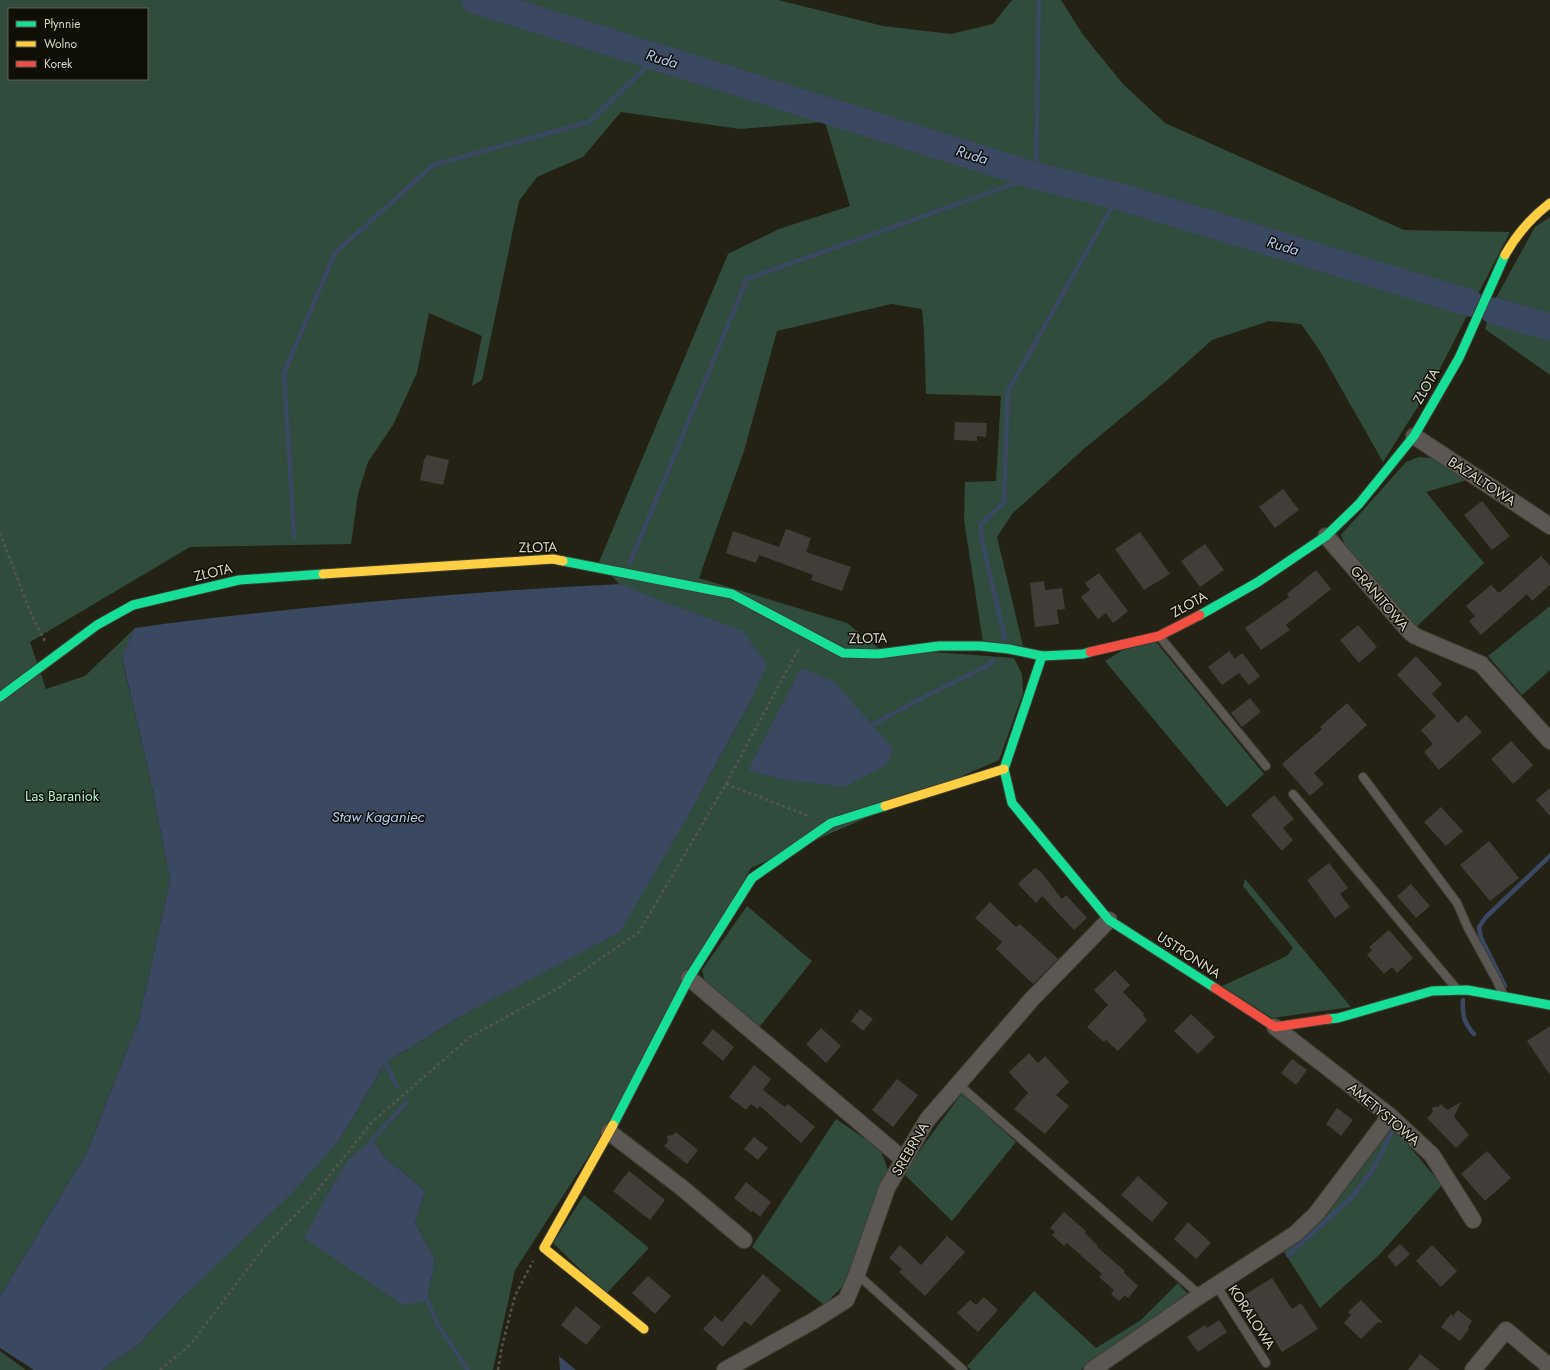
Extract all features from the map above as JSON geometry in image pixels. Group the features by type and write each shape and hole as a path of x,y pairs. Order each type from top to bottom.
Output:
{"street":[{"name":"ZŁOTA","path":"0,697 97,625 133,605 239,580 553,559 732,594 806,635 843,653 878,654 939,646 973,646 1009,649 1042,656 1083,654 1159,636 1186,623 1258,582 1326,536 1359,504 1414,436 1459,358 1512,243 1536,213 1550,202"},
{"name":"BAZALTOWA","path":"1414,436 1550,526"},
{"name":"GRANITOWA","path":"1326,536 1409,631 1420,638 1481,664 1550,741"},
{"path":"644,1330 544,1248 609,1132 689,978 752,878 831,823 1004,769 1042,656"},
{"name":"USTRONNA","path":"1004,769 1012,803 1109,920 1275,1027"},
{"name":"SREBRNA","path":"725,1370 813,1321 846,1300 857,1274 887,1188 927,1120 1032,999 1109,920"},
{"path":"689,978 904,1160"},
{"path":"1275,1027 1338,1018 1432,990 1467,990 1550,1004"},
{"name":"AMETYSTOWA","path":"1275,1027 1390,1116 1432,1155 1473,1220"},
{"path":"1092,1370 1200,1295 1295,1234 1316,1214 1390,1116"},
{"path":"609,1132 681,1187 744,1240"},
{"path":"1473,1370 1506,1330 1550,1367"}],"lane":[{"path":"1159,636 1266,766"},
{"path":"1363,777 1457,903 1468,928 1496,979 1504,997"},
{"path":"1293,794 1458,990"},
{"path":"958,1084 1200,1295"},
{"path":"857,1274 964,1370"},
{"name":"KORALOWA","path":"1216,1285 1266,1363"}],"path":[{"path":"0,533 32,616 53,657"},
{"path":"160,1370 190,1345 265,1246 309,1201 372,1122 470,1037 560,988 639,932 726,784 806,635"},
{"path":"726,784 778,805 831,823"},
{"path":"498,1370 502,1346 515,1296 538,1250 544,1248"}],"green space":[{"name":"Las Baraniok","path":"0,0 778,0 883,26 951,34 993,24 1012,0 1061,0 1083,35 1123,84 1165,123 1404,230 1510,232 1431,386 1383,462 1320,351 1301,324 1269,321 1212,340 1165,382 1085,448 1012,514 997,537 1023,646 983,642 964,520 965,482 996,481 1001,396 926,394 922,309 891,304 777,331 744,451 699,578 847,623 878,648 1014,658 1022,674 1023,693 999,760 751,868 592,1151 515,1270 493,1370 102,1370 137,1346 182,1298 339,1141 385,1063 470,1011 707,781 748,706 766,665 621,586 599,562 728,254 779,229 850,206 825,122 740,129 621,112 583,157 537,177 519,201 482,380 472,386 482,336 429,313 417,373 393,425 368,462 358,494 351,544 190,547 30,642 46,689 85,676 135,628 122,658 152,787 170,880 139,1019 87,1152 0,1296","holes":["372,1140 385,1157 425,1191 415,1222 435,1261 427,1300 322,1206 330,1190"]},
{"path":"1550,217 1550,375 1485,329 1492,305 1535,227"},
{"path":"1419,457 1431,458 1467,480 1426,492 1484,563 1415,628 1397,611 1345,545 1341,535 1406,462"},
{"path":"1550,606 1550,670 1522,695 1488,656"},
{"path":"1156,642 1264,774 1227,807 1105,661 1123,650"},
{"path":"1245,879 1351,1007 1272,1018 1222,986 1287,956 1293,948 1243,886"},
{"path":"747,906 812,961 757,1030 706,986 702,970"},
{"path":"962,1093 1016,1142 952,1221 903,1173"},
{"path":"836,1119 880,1149 889,1172 842,1287 824,1305 752,1247"},
{"path":"1391,1128 1404,1140 1442,1185 1380,1254 1320,1308 1282,1249 1300,1241 1321,1220"},
{"path":"584,1195 649,1248 606,1294 553,1243"},
{"path":"1178,1283 1189,1295 1081,1370 971,1370 967,1366 1034,1291 1096,1348 1141,1320"},
{"path":"0,1351 26,1370 0,1370"}],"water":[{"name":"Staw Kaganiec","path":"621,584 656,599 743,631 767,665 748,706 685,821 620,932 470,1011 385,1063 339,1141 290,1195 182,1298 137,1346 102,1370 34,1370 0,1348 0,1296 87,1152 139,1019 170,880 152,787 122,657 135,628 175,622 376,601 498,591"},
{"path":"801,668 833,681 893,748 888,764 844,787 780,779 748,770"},
{"path":"372,1140 385,1157 425,1191 415,1222 435,1261 427,1300 405,1306 304,1238 348,1160"},
{"path":"559,1356 576,1370 560,1370"}],"building":[{"path":"955,422 987,423 986,437 977,436 977,441 954,440"},
{"path":"427,455 449,460 443,485 420,480 424,460"},
{"path":"1283,489 1299,510 1275,528 1259,507"},
{"path":"1482,501 1510,536 1492,550 1464,515"},
{"path":"786,529 811,538 806,552 851,567 842,591 811,580 813,575 759,555 756,563 726,553 733,531 779,547"},
{"path":"1140,532 1170,574 1144,590 1115,549"},
{"path":"1205,544 1224,570 1200,587 1181,561"},
{"path":"1541,556 1550,566 1550,585 1532,601 1527,594 1481,635 1469,621 1475,616 1466,606 1491,585 1499,593"},
{"path":"1316,570 1331,589 1286,625 1290,630 1261,650 1245,628 1289,597 1287,594"},
{"path":"1099,573 1128,611 1113,623 1106,613 1098,619 1081,597 1090,590 1085,583"},
{"path":"1044,581 1045,590 1062,588 1065,609 1057,610 1059,624 1035,627 1030,583"},
{"path":"1358,625 1377,647 1359,663 1340,640"},
{"path":"1229,651 1235,659 1242,653 1260,676 1249,685 1239,673 1222,685 1208,667"},
{"path":"1416,656 1442,684 1432,694 1458,723 1466,715 1482,732 1439,770 1424,752 1433,744 1421,730 1436,716 1397,675"},
{"path":"1250,698 1261,712 1242,727 1231,713"},
{"path":"1347,703 1367,725 1314,773 1324,784 1310,796 1282,764 1322,729 1320,727"},
{"path":"1511,741 1533,765 1513,784 1491,759"},
{"path":"1550,788 1550,816 1536,800"},
{"path":"1274,795 1294,819 1283,828 1293,840 1282,851 1251,815"},
{"path":"1441,807 1463,831 1446,846 1424,822"},
{"path":"1489,841 1519,878 1490,901 1460,865"},
{"path":"1329,863 1348,888 1340,894 1350,907 1335,918 1307,880"},
{"path":"1035,868 1040,871 1062,899 1066,895 1087,918 1074,930 1042,896 1036,903 1018,884"},
{"path":"1411,884 1430,906 1416,918 1397,896"},
{"path":"990,902 1016,927 1020,924 1058,959 1033,984 996,949 1002,942 975,918"},
{"path":"1389,930 1413,958 1397,973 1392,967 1384,974 1367,955 1372,950 1369,947"},
{"path":"1115,970 1130,985 1123,992 1144,1014 1143,1016 1147,1020 1118,1051 1106,1040 1104,1042 1087,1027 1108,1005 1094,990"},
{"path":"860,1009 873,1019 863,1031 851,1021"},
{"path":"1191,1014 1215,1037 1198,1054 1174,1031"},
{"path":"1550,1026 1550,1075 1527,1041"},
{"path":"821,1028 841,1046 826,1063 806,1044"},
{"path":"713,1029 734,1047 723,1061 702,1043"},
{"path":"1029,1053 1038,1063 1045,1056 1069,1082 1056,1095 1069,1106 1045,1134 1014,1109 1028,1093 1009,1072"},
{"path":"1292,1059 1307,1070 1296,1085 1281,1073"},
{"path":"754,1065 771,1079 763,1090 785,1107 788,1104 815,1127 801,1143 760,1106 758,1109 751,1104 746,1110 729,1097"},
{"path":"897,1079 918,1095 893,1127 872,1110"},
{"path":"1461,1102 1454,1117 1469,1135 1456,1148 1427,1118 1433,1112 1432,1107 1438,1107 1441,1104 1447,1110"},
{"path":"1337,1108 1353,1120 1341,1136 1326,1124"},
{"path":"676,1132 698,1150 687,1164 664,1146 668,1142 667,1136 673,1135"},
{"path":"754,1137 768,1148 758,1160 744,1149"},
{"path":"1487,1151 1511,1178 1485,1201 1461,1174"},
{"path":"629,1171 665,1200 650,1220 613,1191"},
{"path":"1138,1176 1168,1203 1152,1222 1121,1195"},
{"path":"746,1182 771,1202 760,1217 753,1211 751,1212 734,1198"},
{"path":"1064,1212 1086,1231 1085,1233 1098,1246 1097,1247 1125,1271 1124,1273 1138,1286 1128,1298 1125,1295 1119,1301 1111,1294 1114,1290 1099,1277 1102,1274 1067,1243 1064,1246 1052,1235 1055,1232 1050,1228"},
{"path":"1188,1222 1211,1243 1196,1259 1174,1239"},
{"path":"947,1236 965,1252 925,1296 899,1272 902,1269 889,1258 900,1245 921,1265"},
{"path":"1400,1244 1410,1254 1396,1267 1387,1256"},
{"path":"1432,1245 1457,1271 1441,1287 1416,1261"},
{"path":"763,1274 781,1290 751,1326 745,1321 723,1347 703,1329 715,1316 722,1322"},
{"path":"648,1276 671,1296 655,1314 632,1293"},
{"path":"1272,1278 1292,1309 1301,1303 1318,1329 1282,1352 1255,1310 1251,1312 1241,1297"},
{"path":"984,1297 998,1310 978,1332 957,1313 970,1300 976,1305"},
{"path":"1361,1300 1383,1323 1378,1322 1361,1339 1344,1323 1351,1315 1348,1312"},
{"path":"576,1306 601,1327 586,1345 561,1325"},
{"path":"1458,1310 1472,1321 1468,1327 1469,1329 1460,1341 1441,1327 1451,1314 1453,1316"},
{"path":"1219,1320 1227,1332 1198,1352 1187,1337 1205,1325 1207,1328"},
{"path":"1420,1354 1440,1370 1408,1370"}],"waterway":[{"name":"Ruda","path":"475,0 1036,176 1118,196 1470,303"},
{"path":"630,563 747,279 1036,176 1039,0"},
{"path":"294,537 284,373 335,253 433,165 589,122 657,57"},
{"path":"1005,639 981,536 981,524 1004,502 1008,391 1118,196"},
{"name":"Ruda","path":"1494,311 1550,327"},
{"path":"872,725 920,699 989,665 993,660"},
{"path":"1505,986 1481,938 1479,927 1486,917 1550,856"},
{"path":"1463,1000 1464,1018 1474,1034"},
{"path":"385,1063 397,1086"},
{"path":"372,1140 406,1103"},
{"path":"1288,1255 1353,1196 1373,1169 1394,1128"},
{"path":"427,1300 439,1327 468,1370"}],"traffic: fast":[{"path":"1200,615 1258,582 1326,536 1359,504 1414,436 1459,358 1505,255"},
{"path":"563,561 732,594 843,653 878,654 939,646 980,646 1009,649 1042,656 1083,654 1090,652"},
{"path":"0,697 97,625 133,605 239,580 323,574"},
{"path":"1042,656 1004,769 1012,803 1109,920 1215,988"},
{"path":"613,1125 689,978 752,878 831,823 885,806"},
{"path":"1328,1019 1338,1018 1432,991 1467,990 1550,1005"}],"traffic: slow":[{"path":"1505,255 1514,240 1525,227 1550,203"},
{"path":"323,574 553,559 563,561"},
{"path":"885,806 1004,769"},
{"path":"613,1125 544,1248 644,1329"}],"traffic: jam":[{"path":"1090,652 1159,636 1200,615"},
{"path":"1215,988 1275,1027 1328,1019"}]}
